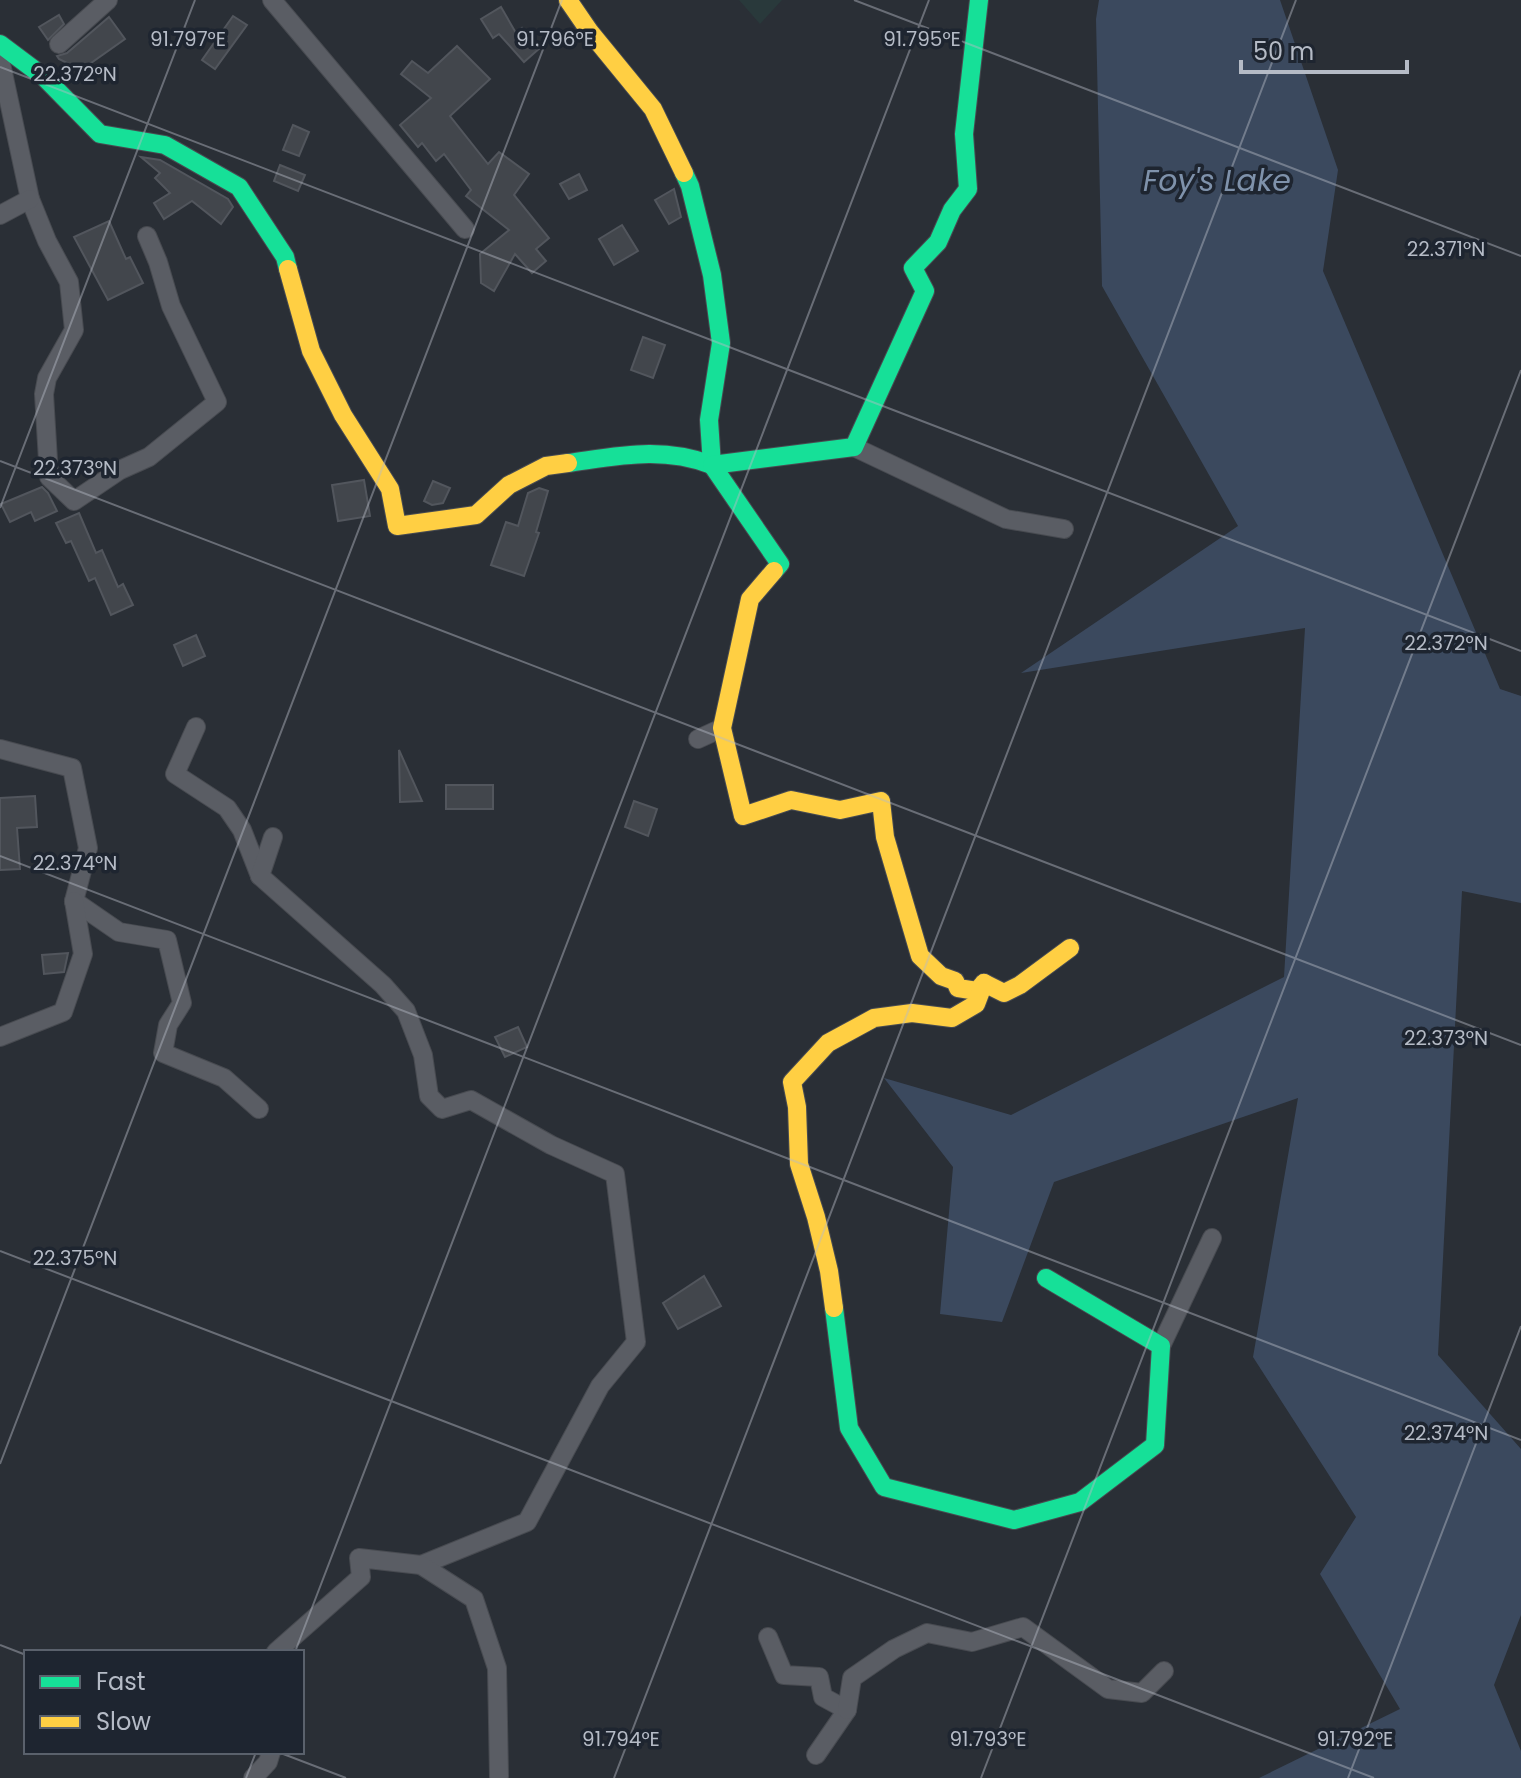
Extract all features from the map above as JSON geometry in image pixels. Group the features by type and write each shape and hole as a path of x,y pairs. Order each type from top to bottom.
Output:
{"street":[{"path":"59,44 108,0"},
{"path":"272,0 465,229"},
{"path":"568,0 653,109 690,186 712,275 721,343 709,420 712,465 780,564 750,599 722,728 743,816 791,800 840,810 881,801 885,837 920,956 941,976 955,981 958,988 977,991 984,983"},
{"path":"854,447 925,291 913,268 938,242 952,210 968,189 964,134 979,0"},
{"path":"0,44 44,77 100,134 165,145 239,187 285,257 311,351 343,415 390,489 397,526 476,515 509,485 546,466 653,452 689,456 712,465 854,447 1006,519 1064,529"},
{"path":"0,59 30,199 47,241 69,282 74,330 47,378 44,394 49,477 74,501 120,470 149,457 217,402 171,306 147,236"},
{"path":"0,215 30,199"},
{"path":"196,727 175,774 227,808 242,830 260,876 383,985 406,1011 423,1055 429,1096 442,1109 471,1100 551,1145 615,1174 636,1342 600,1386 527,1522 421,1565"},
{"path":"698,739 722,728"},
{"path":"0,749 72,768 88,848 74,901 83,954 63,1012 0,1037"},
{"path":"260,876 273,837"},
{"path":"74,901 119,932 167,940 182,1003 168,1025 163,1053 224,1078 259,1109"},
{"path":"984,983 1004,993 1020,985 1070,948"},
{"path":"984,983 976,1004 952,1018 912,1013 874,1018 828,1043 792,1082 797,1107 799,1164 829,1271 849,1428 884,1487 1014,1520 1080,1502 1155,1445 1161,1346 1212,1238"},
{"path":"1046,1278 1161,1346"},
{"path":"278,1650 361,1577 359,1558 421,1565 474,1599 497,1668 499,1776"},
{"path":"816,1755 847,1710 852,1678 894,1649 927,1633 972,1642 1023,1627 1108,1689 1142,1693 1164,1671"},
{"path":"768,1637 784,1675 819,1677 823,1697 847,1710"},
{"path":"253,1778 268,1762 270,1754"}],"shaded area":[{"path":"739,0 782,0 760,24"}],"water":[{"name":"Foy's Lake","path":"1099,0 1280,0 1338,170 1323,271 1500,689 1521,696 1521,903 1462,891 1438,1355 1521,1449 1521,1615 1494,1685 1521,1751 1521,1778 1259,1778 1400,1709 1320,1574 1356,1517 1253,1357 1298,1098 1054,1182 1002,1322 940,1314 953,1167 884,1078 1011,1115 1284,977 1305,628 1021,673 1238,526 1102,286 1096,19"}],"building":[{"path":"501,7 516,33 522,28 540,48 524,62 499,34 493,38 481,19"},
{"path":"59,15 64,24 48,40 39,27"},
{"path":"233,16 247,25 215,69 202,60"},
{"path":"109,17 125,39 81,70 59,59 57,56 67,53"},
{"path":"457,46 490,79 450,116 488,164 499,152 529,174 514,195 549,238 536,249 546,261 532,273 515,254 494,291 481,283 480,254 509,230 466,196 471,190 444,154 436,161 422,143 418,147 400,125 431,98 401,74 412,61 428,73"},
{"path":"293,125 309,132 299,156 283,150"},
{"path":"141,157 160,160 228,199 233,207 221,224 192,201 164,219 154,203 170,193 155,178 160,173"},
{"path":"280,165 305,175 298,191 274,181"},
{"path":"579,174 587,190 569,199 560,184"},
{"path":"674,189 681,217 669,224 655,200"},
{"path":"109,221 126,259 130,257 143,283 108,300 74,237"},
{"path":"622,225 638,251 614,265 599,239"},
{"path":"643,337 665,345 653,378 631,370"},
{"path":"364,480 370,516 338,521 332,485"},
{"path":"433,481 450,488 443,503 432,505 424,501"},
{"path":"42,487 57,511 35,521 31,512 10,522 1,504"},
{"path":"539,488 548,491 536,532 539,533 524,576 491,565 506,522 518,526 528,493"},
{"path":"79,513 96,553 102,550 118,587 123,584 133,605 111,615 95,578 89,581 71,541 66,543 56,523"},
{"path":"196,635 205,656 183,666 174,645"},
{"path":"399,750 422,801 400,802"},
{"path":"446,785 493,785 493,809 446,809"},
{"path":"35,796 37,827 17,828 20,869 0,870 0,798"},
{"path":"634,801 657,809 648,836 625,827"},
{"path":"68,953 64,972 44,974 42,955"},
{"path":"518,1027 527,1047 505,1057 495,1037"},
{"path":"704,1276 721,1306 678,1329 663,1303"}],"traffic: fast":[{"path":"774,571 780,564 712,465 854,447 925,291 913,268 938,242 952,210 968,189 964,134 979,0"},
{"path":"0,44 44,77 100,134 165,145 239,187 285,257 288,269"},
{"path":"568,463 658,454 712,465 709,420 721,343 712,275 684,173"},
{"path":"834,1308 849,1428 884,1487 1014,1520 1080,1502 1155,1445 1161,1346 1046,1278"}],"traffic: slow":[{"path":"568,0 653,109 684,173"},
{"path":"288,269 311,351 343,415 390,489 397,526 476,515 509,485 546,466 568,463"},
{"path":"774,571 750,599 722,728 743,816 791,800 840,810 881,801 885,837 920,956 941,976 955,981 958,988 977,991 984,983 1004,993 1020,985 1070,948"},
{"path":"834,1308 816,1217 799,1164 797,1107 792,1082 828,1043 874,1018 912,1013 952,1018 976,1004 984,983"}]}
